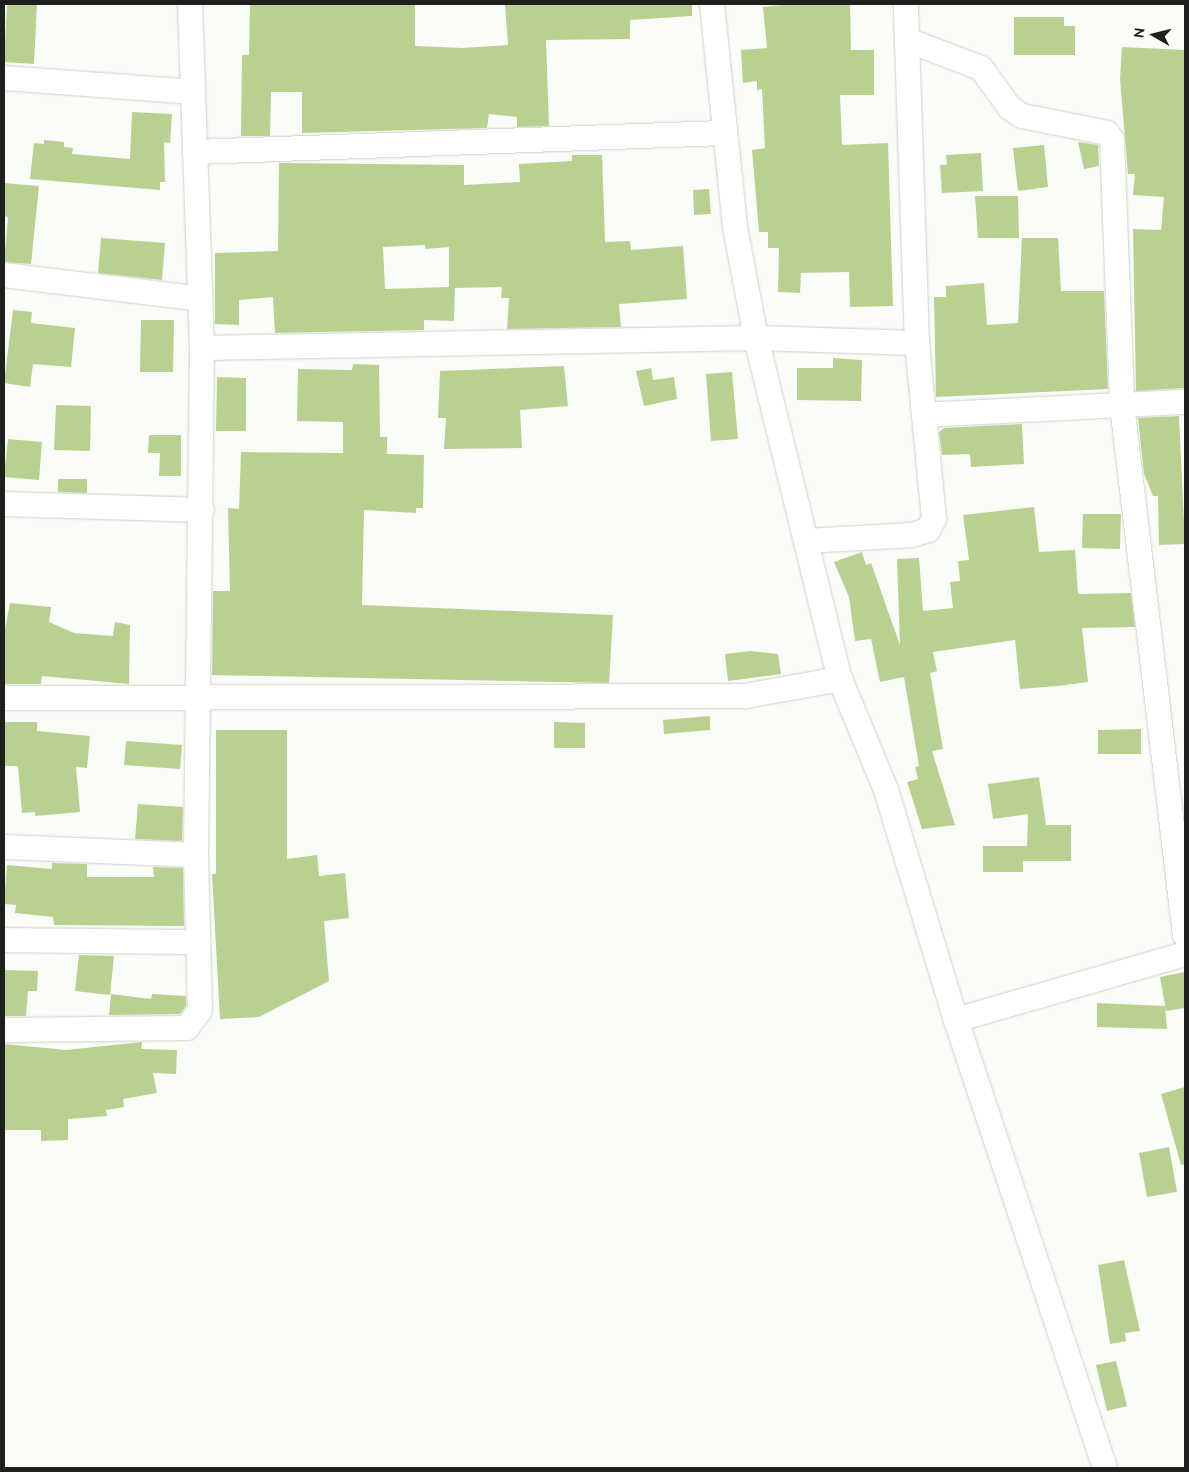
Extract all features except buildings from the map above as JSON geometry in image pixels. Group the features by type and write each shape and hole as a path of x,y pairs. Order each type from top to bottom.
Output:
{"street":[{"path":"4,1030 187,1028 200,1010 196,855 200,697 202,348 190,4"},
{"path":"712,4 724,133 756,338 840,679 886,790 956,1020 1106,1468"},
{"path":"806,541 928,530 934,519 917,343 906,4"},
{"path":"907,40 982,68 1010,108 1022,116 1107,133 1112,140 1122,405 1185,935"},
{"path":"4,78 193,92"},
{"path":"196,152 724,133"},
{"path":"4,275 201,299"},
{"path":"202,348 756,338 917,343"},
{"path":"924,415 1185,402"},
{"path":"4,504 202,510"},
{"path":"4,698 745,696 840,679"},
{"path":"4,847 196,855"},
{"path":"4,940 198,942"},
{"path":"956,1020 1185,954"}]}
